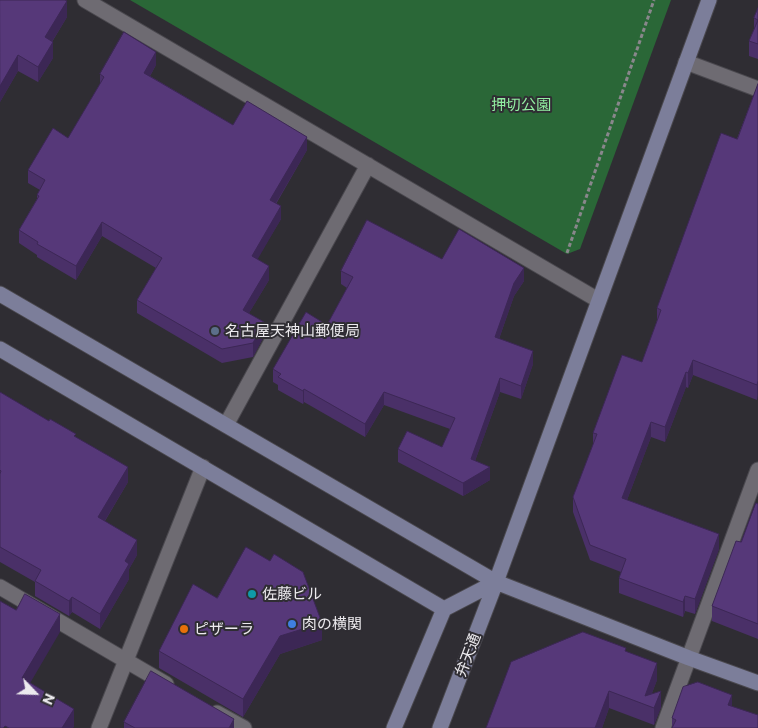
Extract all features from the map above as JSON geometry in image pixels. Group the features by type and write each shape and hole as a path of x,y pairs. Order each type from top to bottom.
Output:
{"street":[{"path":"85,0 598,300"},
{"name":"弁天通","path":"440,728 496,582 709,0"},
{"path":"686,62 758,89"},
{"path":"226,425 368,165"},
{"path":"0,294 496,582 758,683"},
{"path":"0,349 444,608"},
{"path":"99,728 203,467"},
{"path":"663,728 758,470"},
{"path":"394,728 444,608 496,582"},
{"path":"0,587 176,689"},
{"path":"202,704 244,728"}],"path":[{"path":"559,277 654,0"}],"green space":[{"name":"押切公園","path":"130,0 671,0 580,249 567,254"}],"building":[{"path":"0,0 67,1 45,37 53,42 38,67 18,55 0,86"},
{"path":"758,8 758,20 754,18"},
{"path":"758,20 758,44 749,41"},
{"path":"124,32 156,52 144,73 233,125 247,101 307,137 270,200 281,206 252,256 269,266 243,310 264,322 253,343 222,349 137,300 162,258 102,222 76,266 37,244 38,242 19,230 39,196 37,195 45,180 28,170 53,128 68,138 104,77 100,74"},
{"path":"758,84 757,385 693,360 688,373 686,372 665,427 651,422 622,498 719,534 695,599 685,596 683,602 619,578 626,559 590,545 573,497 597,434 593,433 622,355 642,362 661,310 657,308 721,133 737,139"},
{"path":"367,220 442,259 459,229 524,268 514,283 495,337 533,351 521,386 500,378 471,459 490,467 463,483 398,449 407,431 442,447 455,418 384,392 365,424 304,389 303,391 278,377 281,374 273,369 306,312 327,325 353,277 341,271"},
{"path":"0,392 49,421 50,419 76,434 74,436 128,467 98,517 137,540 125,561 129,564 100,614 72,597 69,601 35,581 41,570 0,547"},
{"path":"756,503 758,504 758,624 712,606 736,541 741,542"},
{"path":"246,547 270,561 274,554 303,572 322,623 280,636 243,699 159,651 193,584 217,598"},
{"path":"25,594 60,614 22,678 74,709 62,728 9,728 5,726 0,728 0,601 16,610"},
{"path":"583,632 626,648 625,651 657,663 645,696 661,691 654,708 609,691 595,728 486,728 511,662"},
{"path":"151,671 234,719 229,728 135,728 124,722"},
{"path":"698,682 732,695 728,705 758,715 758,728 672,728 676,720 672,718 683,687"}],"place":[{"name":"名古屋天神山郵便局","path":"215,331"},
{"name":"佐藤ビル","path":"252,594"},
{"name":"肉の横関","path":"292,624"},
{"name":"ピザーラ","path":"184,629"}]}
